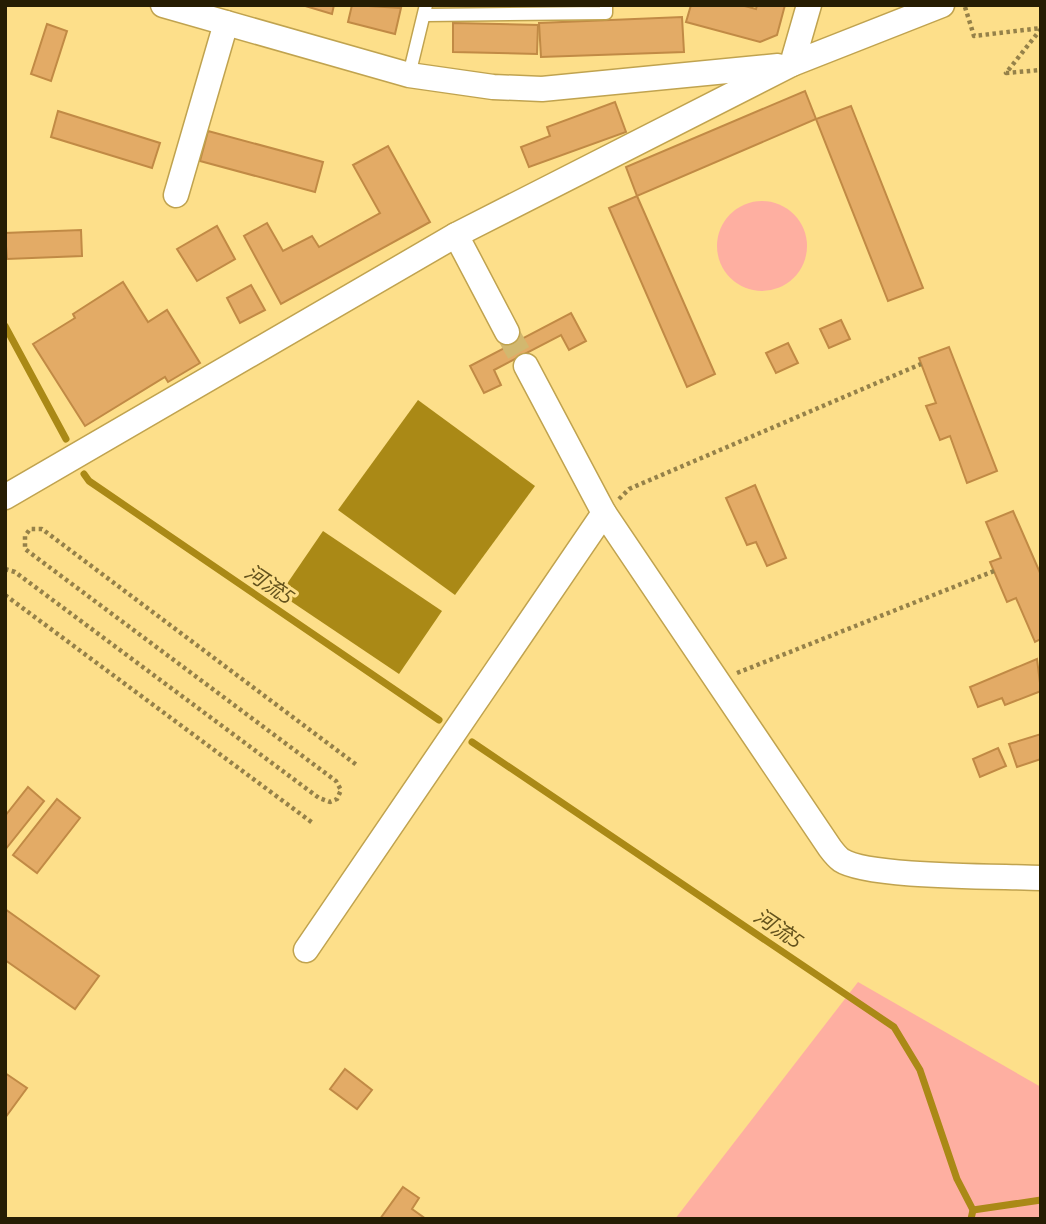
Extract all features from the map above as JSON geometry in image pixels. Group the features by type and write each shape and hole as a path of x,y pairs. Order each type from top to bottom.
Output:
{"street":[{"path":"163,5 409,75 493,87 542,89 792,64"},
{"path":"792,64 809,5"},
{"path":"5,497 456,235 792,64 942,5"},
{"path":"176,195 226,23"},
{"path":"456,235 507,332"},
{"path":"526,366 604,513 830,848 842,861 861,867 908,873 1041,878"},
{"path":"306,950 604,513"}],"lane":[{"path":"409,75 426,10 606,13 606,5"}],"path":[{"path":"964,5 974,36 1041,29"},
{"path":"1041,29 1006,73 1041,70"},
{"path":"604,513 629,489 921,364"},
{"path":"5,569 15,572 319,798 330,802 337,799 341,790 336,781 25,549 25,536 30,529 42,529 358,766"},
{"path":"717,681 993,571"},
{"path":"5,595 314,824"}],"shaded area":[{"path":"762,201 779,205 794,214 803,229 807,246 803,263 794,278 779,287 762,291 745,287 730,278 721,263 717,246 721,229 730,214 745,205"},
{"path":"418,400 535,486 455,595 338,510"},
{"path":"323,531 442,611 399,674 280,594"},
{"path":"858,982 1041,1087 1041,1219 675,1219"}],"building":[{"path":"302,5 334,5 332,14"},
{"path":"352,5 401,8 395,34 348,22"},
{"path":"691,5 741,5 756,9 757,5 785,5 777,35 760,42 686,22"},
{"path":"682,17 684,52 541,57 539,23"},
{"path":"453,23 538,25 537,54 453,52"},
{"path":"47,24 67,31 51,81 31,74"},
{"path":"805,91 816,119 637,196 626,167"},
{"path":"615,102 626,132 529,167 521,147 550,136 547,127"},
{"path":"851,106 923,288 888,301 816,119"},
{"path":"58,111 160,143 152,168 51,137"},
{"path":"208,131 323,162 315,192 200,161"},
{"path":"388,146 430,222 281,304 244,236 267,223 283,251 312,236 319,247 380,213 353,165"},
{"path":"637,196 715,374 687,387 609,208"},
{"path":"217,226 235,259 197,281 177,249"},
{"path":"81,230 82,256 7,259 5,233"},
{"path":"123,282 148,322 167,310 200,363 168,382 165,377 85,426 33,344 75,318 73,314"},
{"path":"251,285 265,310 240,323 227,298"},
{"path":"571,313 586,341 569,350 561,335 494,370 501,385 484,393 470,366"},
{"path":"841,320 850,339 829,348 820,329"},
{"path":"788,343 798,363 776,373 766,353"},
{"path":"949,347 997,471 967,483 950,436 940,440 926,406 936,403 919,358"},
{"path":"755,485 786,558 767,566 756,542 747,545 726,498"},
{"path":"1013,511 1041,575 1041,639 1035,642 1016,598 1007,602 990,562 1001,558 986,522"},
{"path":"1037,659 1041,691 1005,705 1002,698 978,707 970,687"},
{"path":"1041,734 1041,759 1017,767 1009,744"},
{"path":"998,748 1006,766 980,777 973,759"},
{"path":"28,787 44,801 5,850 5,816"},
{"path":"57,799 80,818 37,873 13,855"},
{"path":"5,909 99,976 75,1009 5,960"},
{"path":"345,1069 372,1090 357,1109 330,1089"},
{"path":"5,1073 27,1088 5,1118"},
{"path":"403,1187 419,1198 412,1209 426,1219 380,1219"}],"waterway":[{"name":"河流5","path":"5,326 66,439"},
{"name":"河流5","path":"84,474 89,481 439,720"},
{"name":"河流5","path":"472,742 894,1027 920,1070 957,1179 973,1210 971,1219"},
{"path":"973,1210 1041,1200"}],"tunnel":[{"path":"507,332 526,366"}]}
